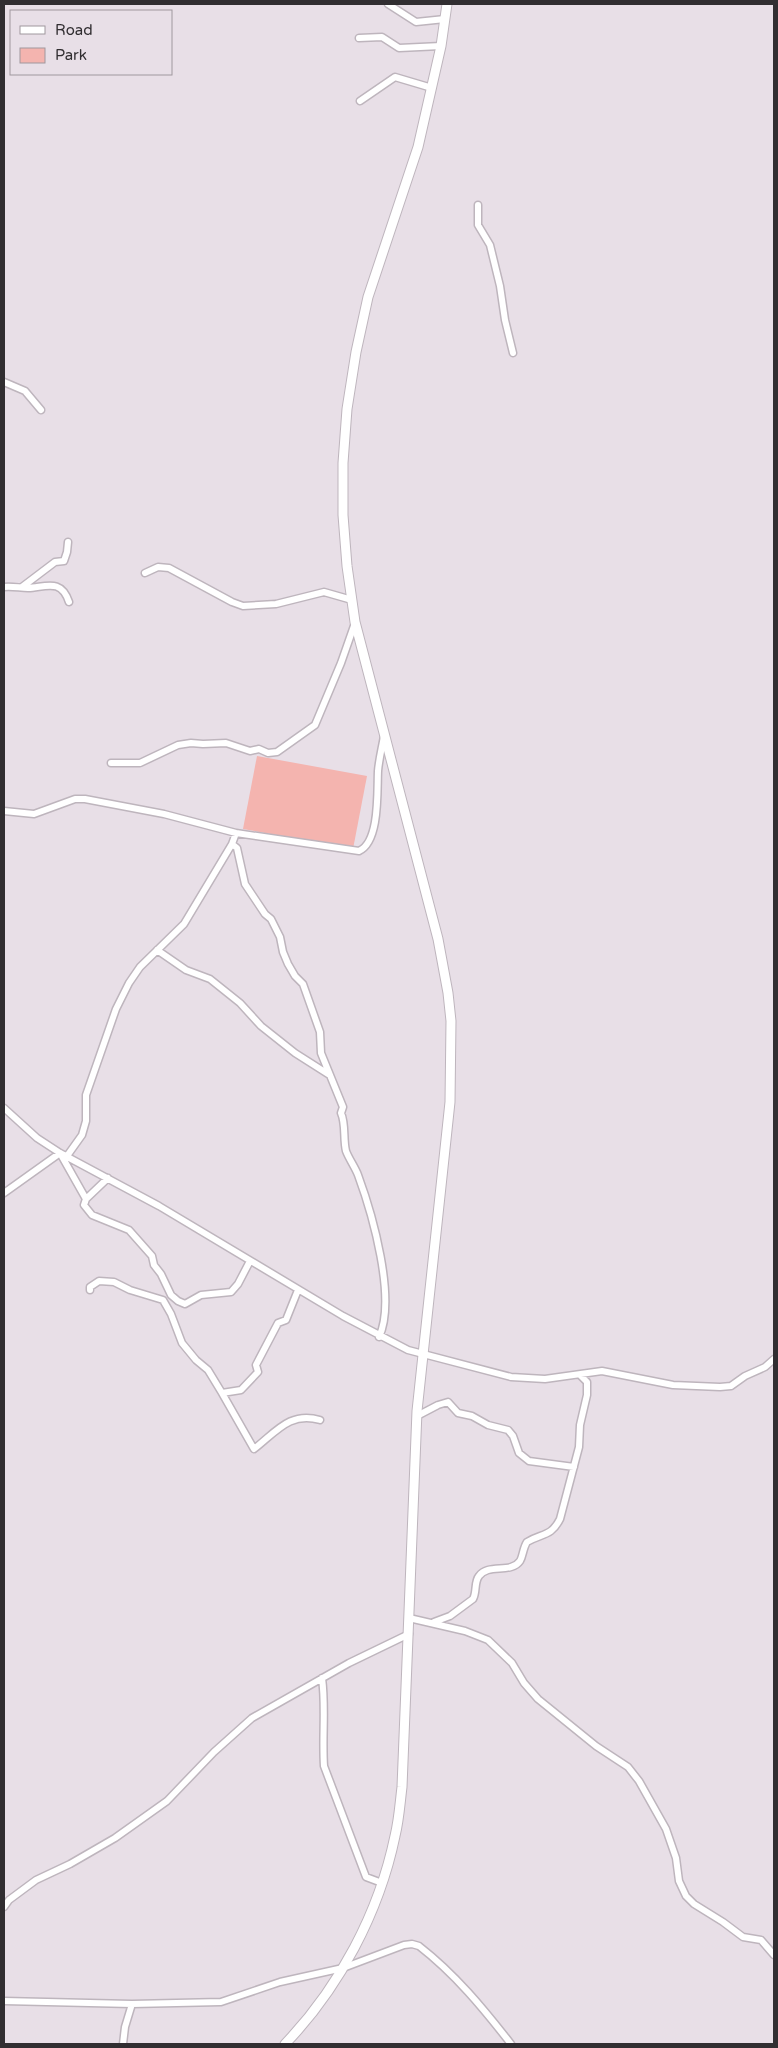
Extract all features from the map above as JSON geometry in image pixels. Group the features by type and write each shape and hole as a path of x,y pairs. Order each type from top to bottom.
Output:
{"main road":[{"path":"285,2044 322,2001 359,1938 382,1883 395,1836 402,1787 417,1416 450,1102 451,1021 438,939 355,622 347,566 343,515 343,463 347,409 356,352 368,297 413,166 432,88 448,4"}],"street":[{"path":"388,4 416,22 445,19"},
{"path":"359,38 382,37 399,48 441,46"},
{"path":"360,101 394,77 432,88"},
{"path":"478,204 478,224 490,245 513,353"},
{"path":"4,382 25,391 41,410"},
{"path":"22,588 55,562 64,561 68,552 68,542"},
{"path":"145,572 158,567 169,568 243,606 276,604 324,592 352,600"},
{"path":"4,587 22,588 48,584 66,594 69,602"},
{"path":"111,762 140,762 178,746 191,743 226,743 250,751 259,749 268,753 277,752 315,725 341,663 355,622"},
{"path":"4,811 34,814 75,799 86,799 164,814 236,833 351,851 364,849 376,819 378,769 384,735"},
{"path":"4,805 16,811"},
{"path":"67,1156 82,1135 86,1121 86,1095 116,1009 128,984 140,967 184,924 232,844 236,833"},
{"path":"232,844 237,848 245,884 265,914 271,919 280,937 288,964 295,976 303,984 320,1032 321,1053 343,1107 341,1113 346,1151 358,1176 372,1220 383,1266 385,1307 383,1329 379,1337"},
{"path":"157,950 186,970 210,979 240,1003 262,1026 285,1042 296,1053 328,1074"},
{"path":"4,1108 37,1138 60,1153 159,1206 379,1337 408,1350 511,1377 545,1379 594,1372 612,1372 673,1385 731,1386 744,1376 766,1367 774,1360"},
{"path":"4,1192 60,1153"},
{"path":"60,1153 86,1199"},
{"path":"108,1178 86,1199 84,1205 92,1215 128,1230 152,1256 154,1265 161,1274 171,1295 178,1301 185,1304 201,1295 231,1292 238,1284 250,1261"},
{"path":"90,1290 90,1286 100,1281 114,1282 130,1290 163,1300 182,1343 196,1360 208,1370 254,1449 295,1418 310,1416 320,1420"},
{"path":"222,1393 242,1390 258,1372 256,1365 278,1323 286,1320 298,1290"},
{"path":"432,1623 450,1616 473,1599 478,1576 482,1573 488,1570 516,1565 520,1561 526,1542 546,1535 554,1529 560,1519 579,1447 581,1418 587,1395 587,1382 580,1375"},
{"path":"417,1416 448,1402 458,1413 472,1416 488,1425 508,1430 513,1436 519,1453 529,1461 574,1467"},
{"path":"409,1618 466,1631 488,1640 512,1663 524,1683 538,1700 596,1746 628,1767 639,1781 666,1829 676,1858 679,1881 686,1896 694,1904 743,1936 761,1940 774,1955"},
{"path":"4,1907 9,1900 36,1880 70,1864 130,1828 167,1801 214,1752 252,1718 322,1678 408,1634"},
{"path":"322,1678 324,1696 324,1766 366,1877 382,1883"},
{"path":"4,2001 132,2004 220,2002 280,1982 342,1968 404,1945 412,1944 419,1946 453,1975 471,1994 511,2044"},
{"path":"123,2044 125,2027 132,2004"}],"green space":[{"path":"257,756 367,776 353,849 243,829"}]}
